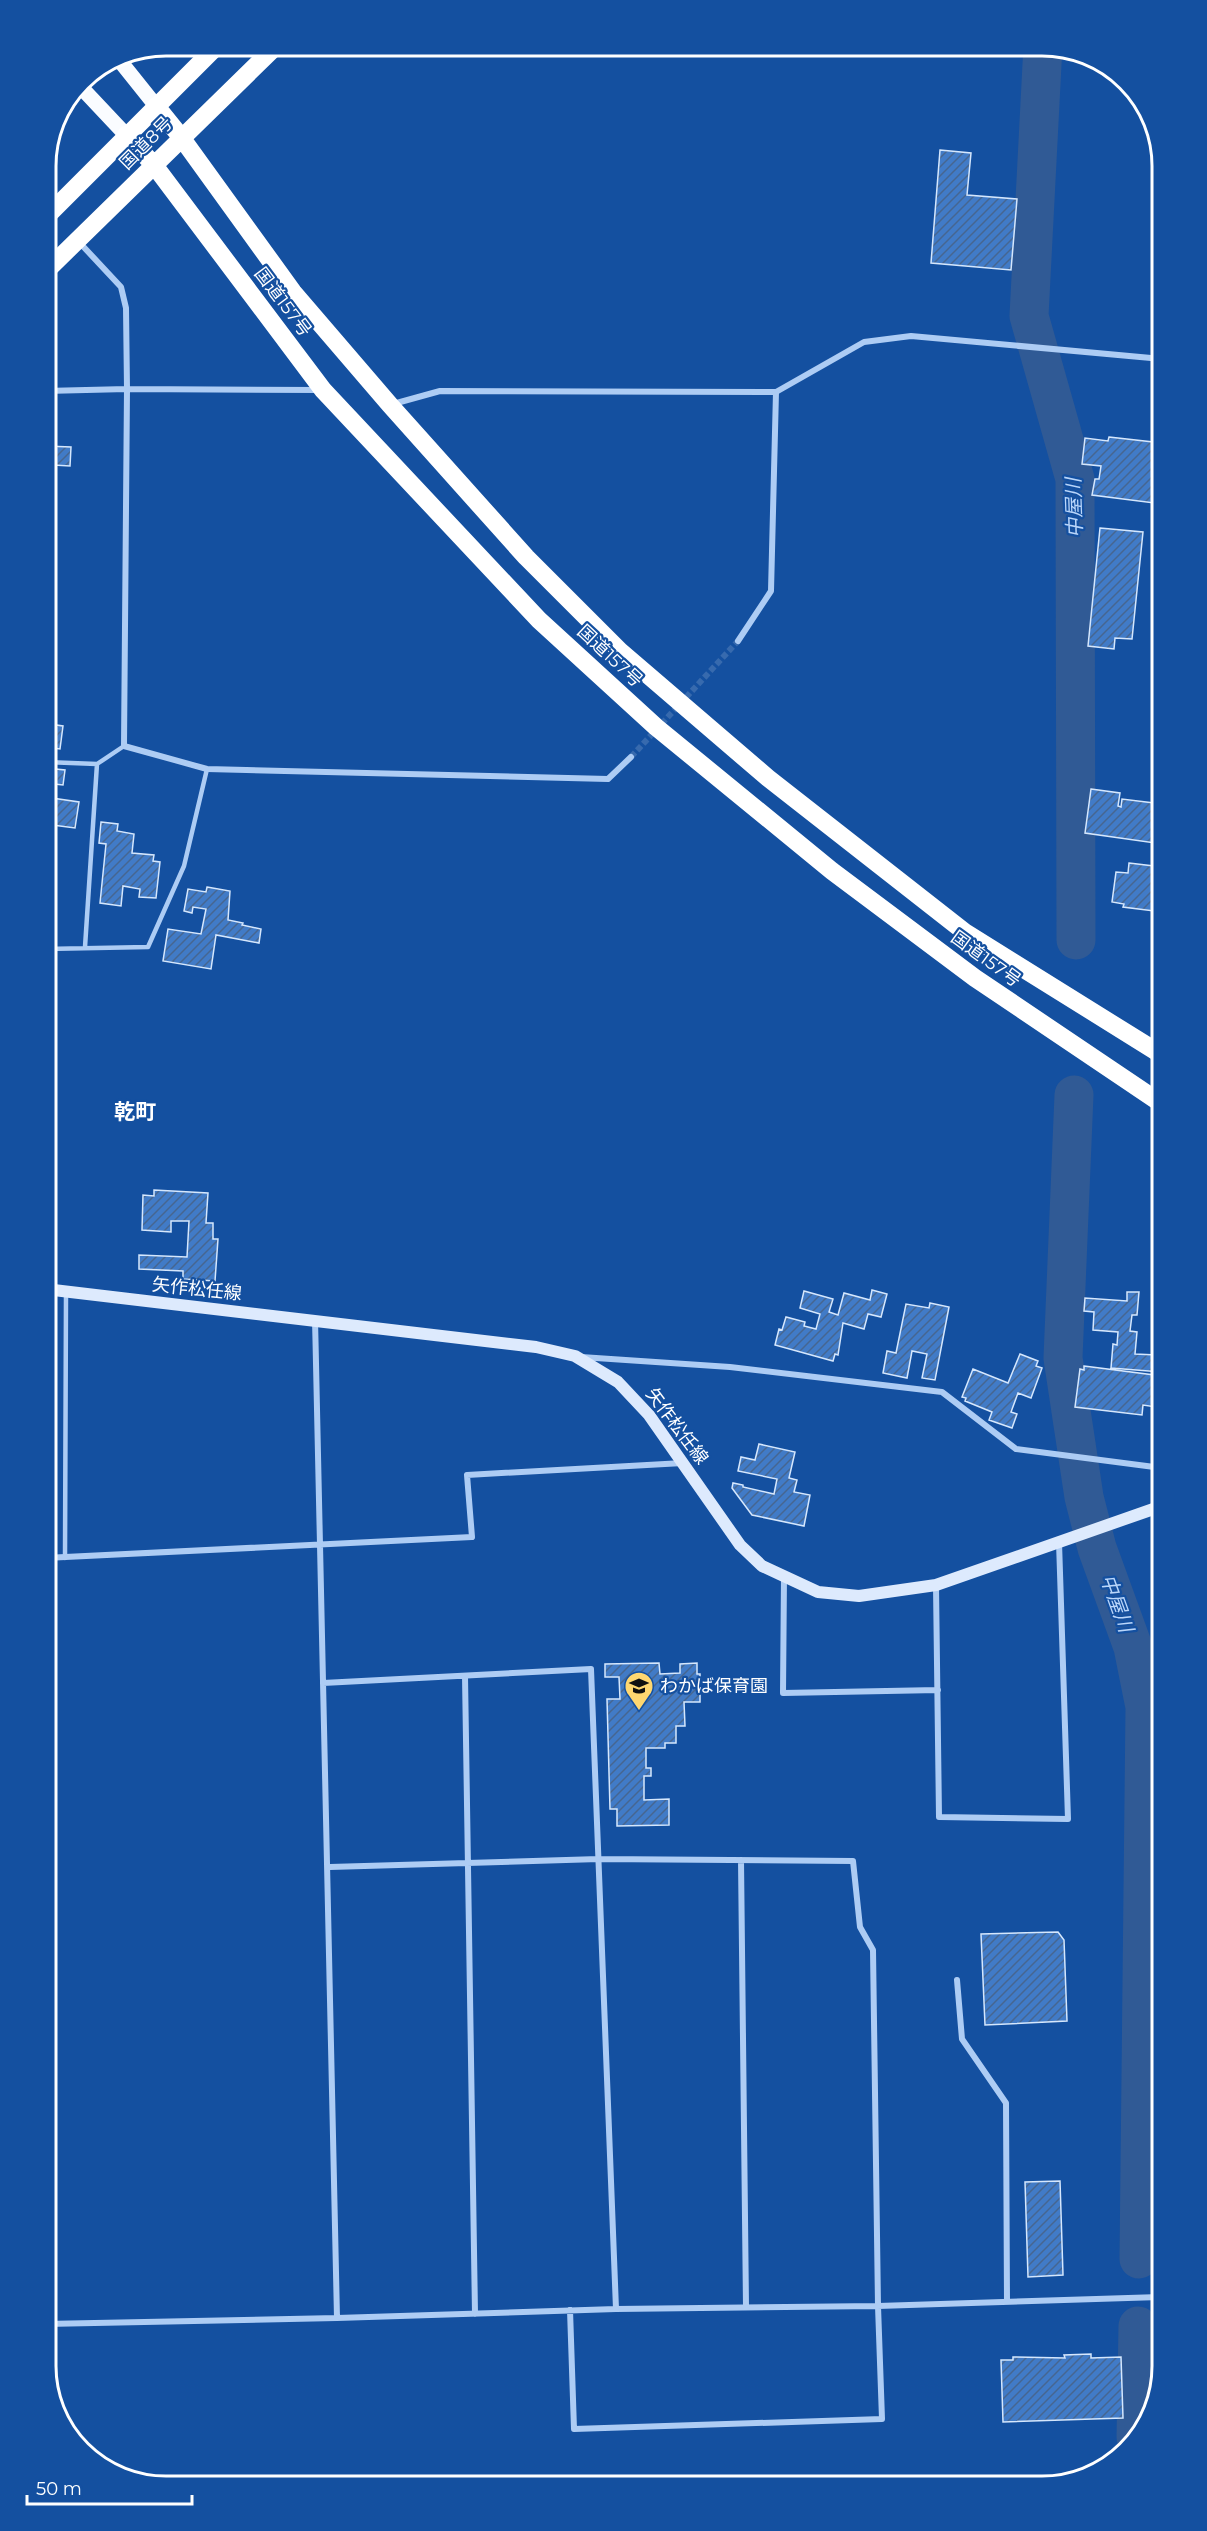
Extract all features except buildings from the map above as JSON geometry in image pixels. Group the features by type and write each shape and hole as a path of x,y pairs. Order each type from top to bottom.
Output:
{"highway":[{"name":"国道8号","path":"56,207 207,56"},
{"name":"国道8号","path":"56,261 266,56"},
{"name":"国道157号","path":"156,106 293,292 526,557 620,651 768,778 966,933 1151,1048"},
{"name":"国道157号","path":"126,135 154,165 322,390 539,620 656,727 832,871 937,949 1151,1096"}],"main road":[{"path":"123,64 156,106"},
{"path":"85,91 126,135"},
{"name":"矢作松任線","path":"56,1291 315,1319 536,1347 575,1356 618,1382 649,1414 740,1545 762,1566 818,1592 859,1596 936,1585 1151,1510"}],"street":[{"path":"77,240 121,287 126,308 124,746 207,769 608,778 631,757"},
{"path":"390,405 440,391 776,392 864,342 911,336 1151,358"},
{"path":"56,391 322,390"},
{"path":"738,641 771,591 776,392"},
{"path":"315,1319 323,1683 330,1867 337,2318"},
{"path":"575,1356 730,1367 942,1392 1016,1449 1151,1467"},
{"path":"56,1558 472,1537 467,1475 683,1463"},
{"path":"936,1585 939,1817 1068,1819 1064,1540"},
{"path":"784,1576 783,1693 938,1690"},
{"path":"323,1683 591,1669 616,2309"},
{"path":"465,1676 475,2313"},
{"path":"330,1867 599,1859 853,1861 860,1927 873,1950 878,2306 882,2419 574,2429 570,2310"},
{"path":"741,1860 746,2307"},
{"path":"957,1980 962,2040 1006,2103 1007,2302"},
{"path":"56,2324 616,2309 878,2306 1151,2297"}],"lane":[{"path":"56,762 97,764 124,746"},
{"path":"85,947 97,764"},
{"path":"56,948 148,947 184,866 207,769"},
{"path":"65,1558 66,1293"}],"waterway":[{"name":"中屋川","path":"1042,56 1029,316 1075,479 1076,940"},
{"name":"中屋川","path":"1074,1095 1063,1358 1084,1497 1097,1548 1133,1647 1145,1707 1139,2259"},
{"name":"中屋川","path":"1136,2421 1138,2326"}],"tunnel":[{"path":"631,757 738,641"}],"place":[{"name":"わかば保育園","path":"639,1712"}],"district":[{"name":"乾町","path":"135,1112"}]}
